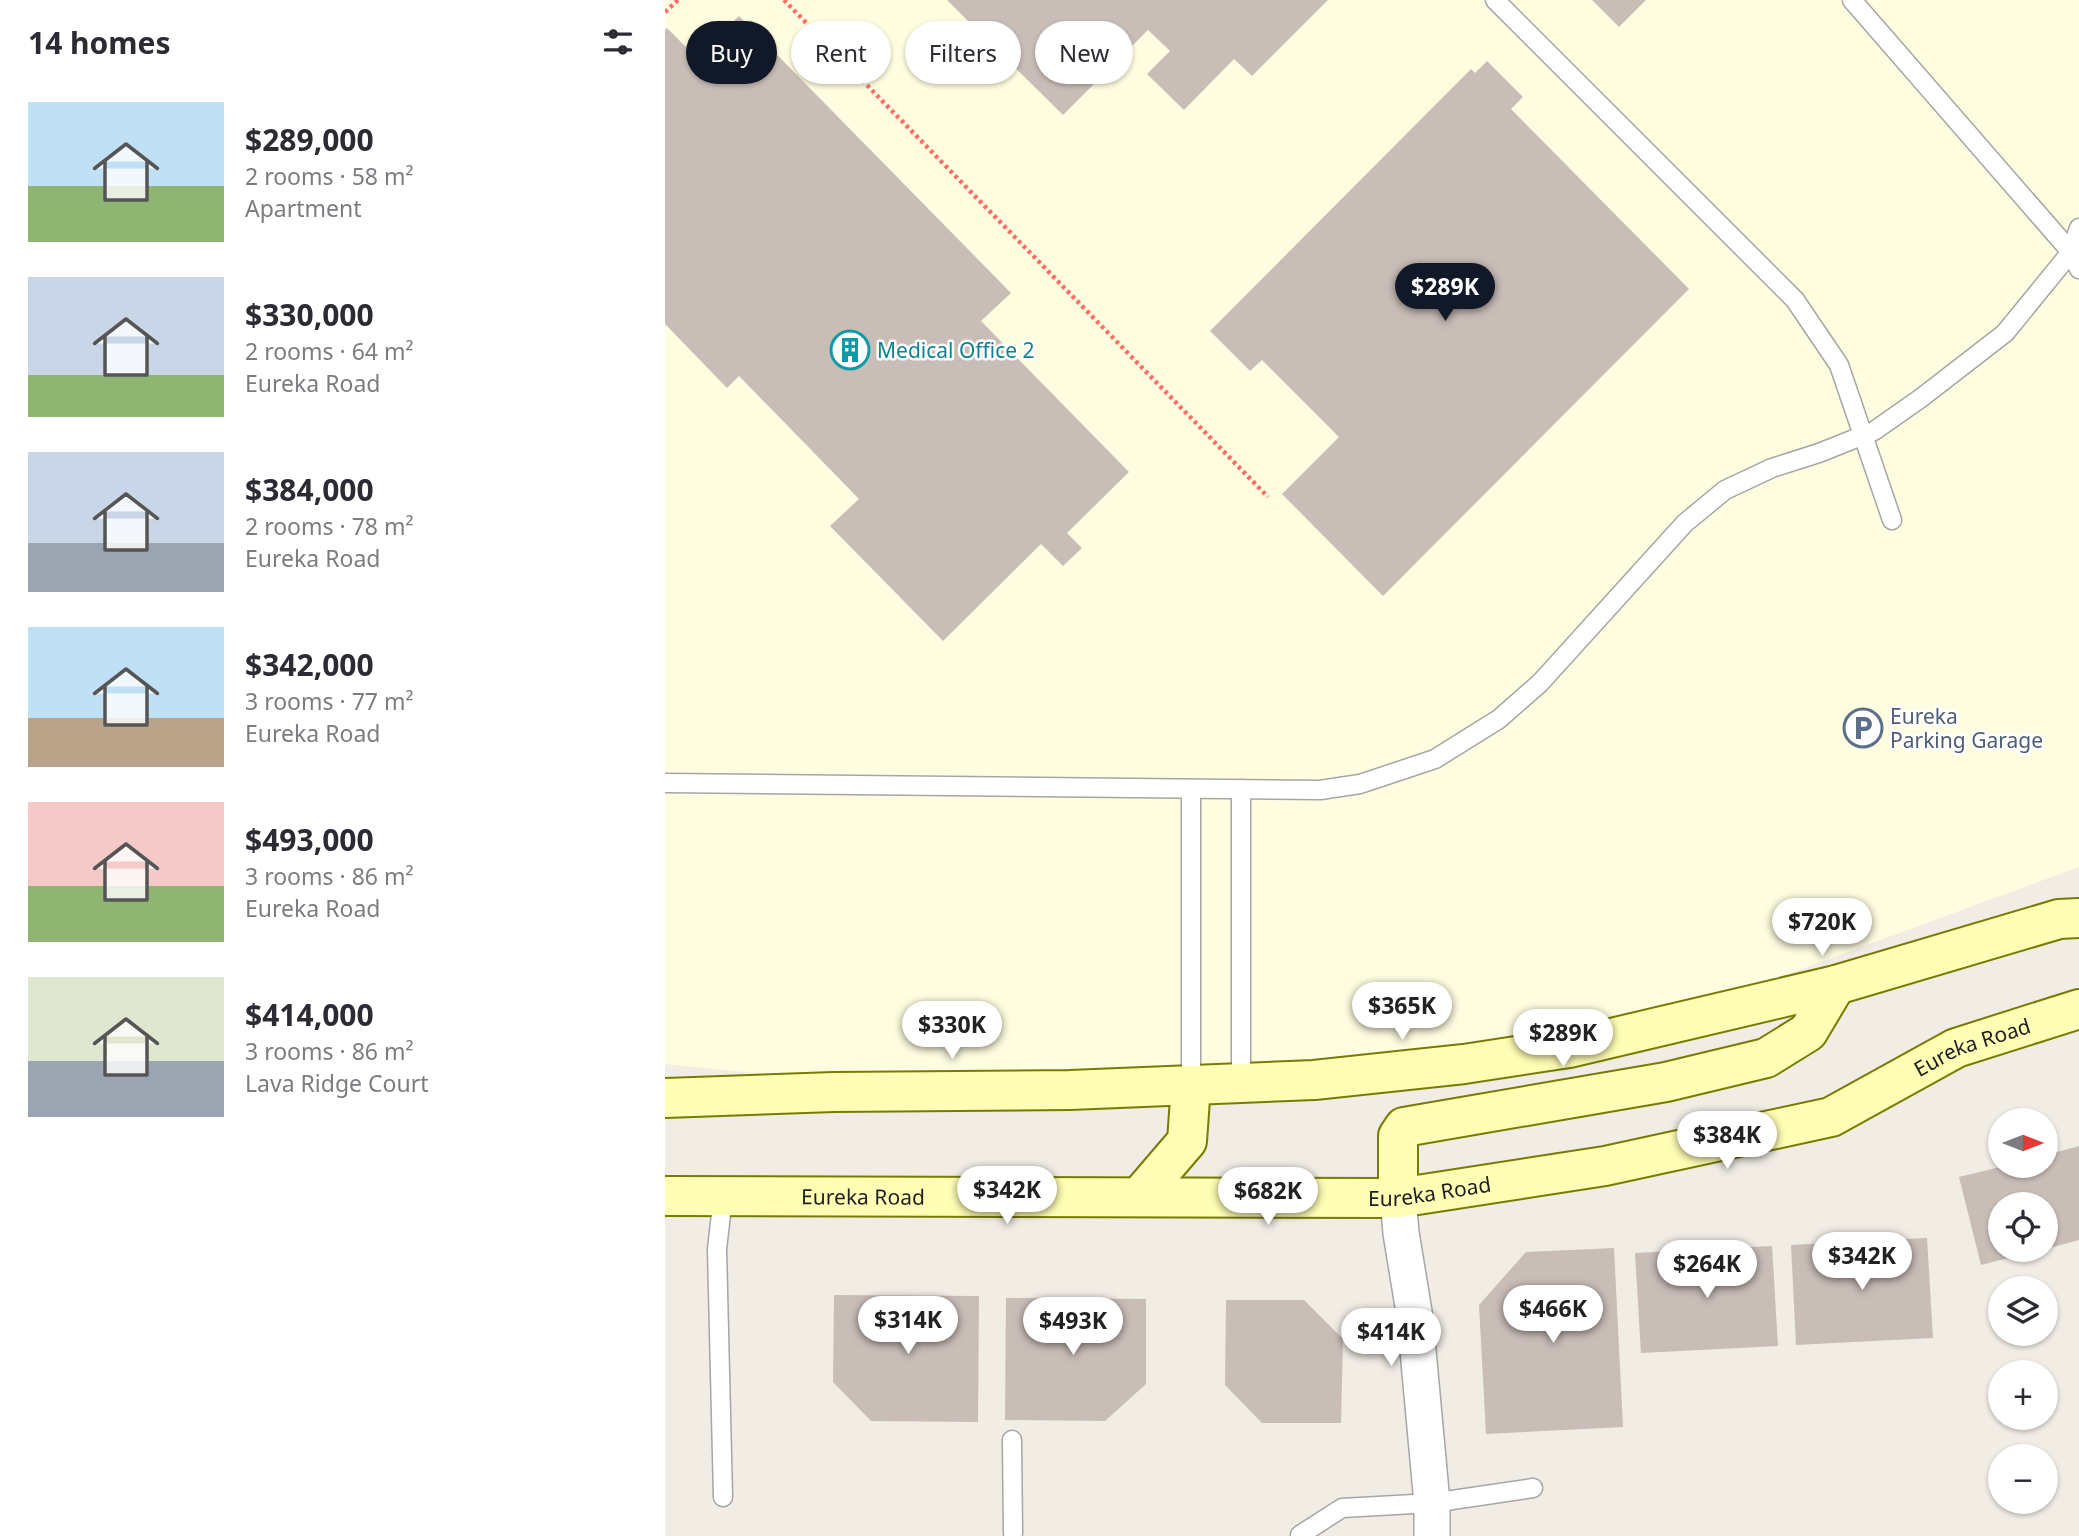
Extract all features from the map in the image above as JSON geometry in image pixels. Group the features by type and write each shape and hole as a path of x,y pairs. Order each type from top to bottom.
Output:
{"main road":[{"path":"665,1098 834,1092 1070,1090 1314,1080 1387,1074 1565,1049 1836,985 2059,919 2079,918"},
{"path":"1398,1198 1398,1136 1404,1127 1666,1082 1766,1058 1808,1032 1836,985"},
{"name":"Eureka Road","path":"665,1196 1398,1198 1605,1167 1831,1117 1956,1048 2079,1009"},
{"path":"1139,1197 1187,1141 1191,1085"}],"street":[{"path":"1398,1198 1415,1318 1432,1519"}],"lane":[{"path":"1495,0 1795,300 1839,365 1892,520"},
{"path":"1852,0 2071,252 2079,269"},
{"path":"665,783 1320,790 1360,784 1435,759 1499,719 1540,683 1685,523 1725,490 1772,468 1874,431 2005,333 2071,252 2079,228"},
{"path":"1191,789 1191,1085"},
{"path":"1241,789 1241,1082"},
{"path":"723,1197 717,1249 723,1497"},
{"path":"1012,1440 1013,1533"},
{"path":"1300,1535 1342,1508 1432,1519 1533,1488"}],"path":[{"path":"665,12 678,0"},
{"path":"784,0 1268,497"}],"shaded area":[{"path":"665,0 2079,0 2079,867 1696,1008 1505,1048 1184,1073 802,1078 665,1064"}],"building":[{"path":"947,0 1328,0 1252,76 1234,59 1184,110 1147,74 1170,51 1148,30 1133,45 1133,21 1035,21 1035,84 1094,84 1063,115 1021,73 1021,21 968,21"},
{"path":"1592,0 1646,0 1619,27"},
{"name":"Medical Office 2","path":"667,28 686,47 686,84 777,84 777,55 791,69 791,84 806,84 1011,293 981,321 1129,472 1067,533 1082,548 1063,566 1041,544 943,641 830,526 859,499 739,376 727,388 665,324"},
{"path":"1487,61 1523,97 1511,109 1689,289 1383,596 1282,494 1339,437 1262,360 1250,371 1210,331 1471,69 1475,73"},
{"path":"2079,1146 2079,1240 2058,1246 2058,1192 1988,1192 1988,1262 1993,1262 1981,1265 1959,1177 1988,1170 1988,1178 2058,1178 2058,1152"},
{"path":"1927,1238 1933,1338 1796,1345 1791,1245"},
{"path":"1772,1246 1778,1346 1641,1353 1635,1253"},
{"path":"1614,1248 1623,1427 1486,1434 1479,1305 1526,1252"},
{"path":"834,1295 979,1296 978,1422 871,1421 833,1382"},
{"path":"1006,1298 1146,1299 1146,1384 1105,1421 1005,1420"},
{"path":"1226,1300 1304,1300 1343,1339 1341,1423 1262,1423 1225,1385"}],"place":[{"name":"Medical Office 2","path":"850,350"},
{"name":"Eureka Parking Garage","path":"1863,728"}]}
